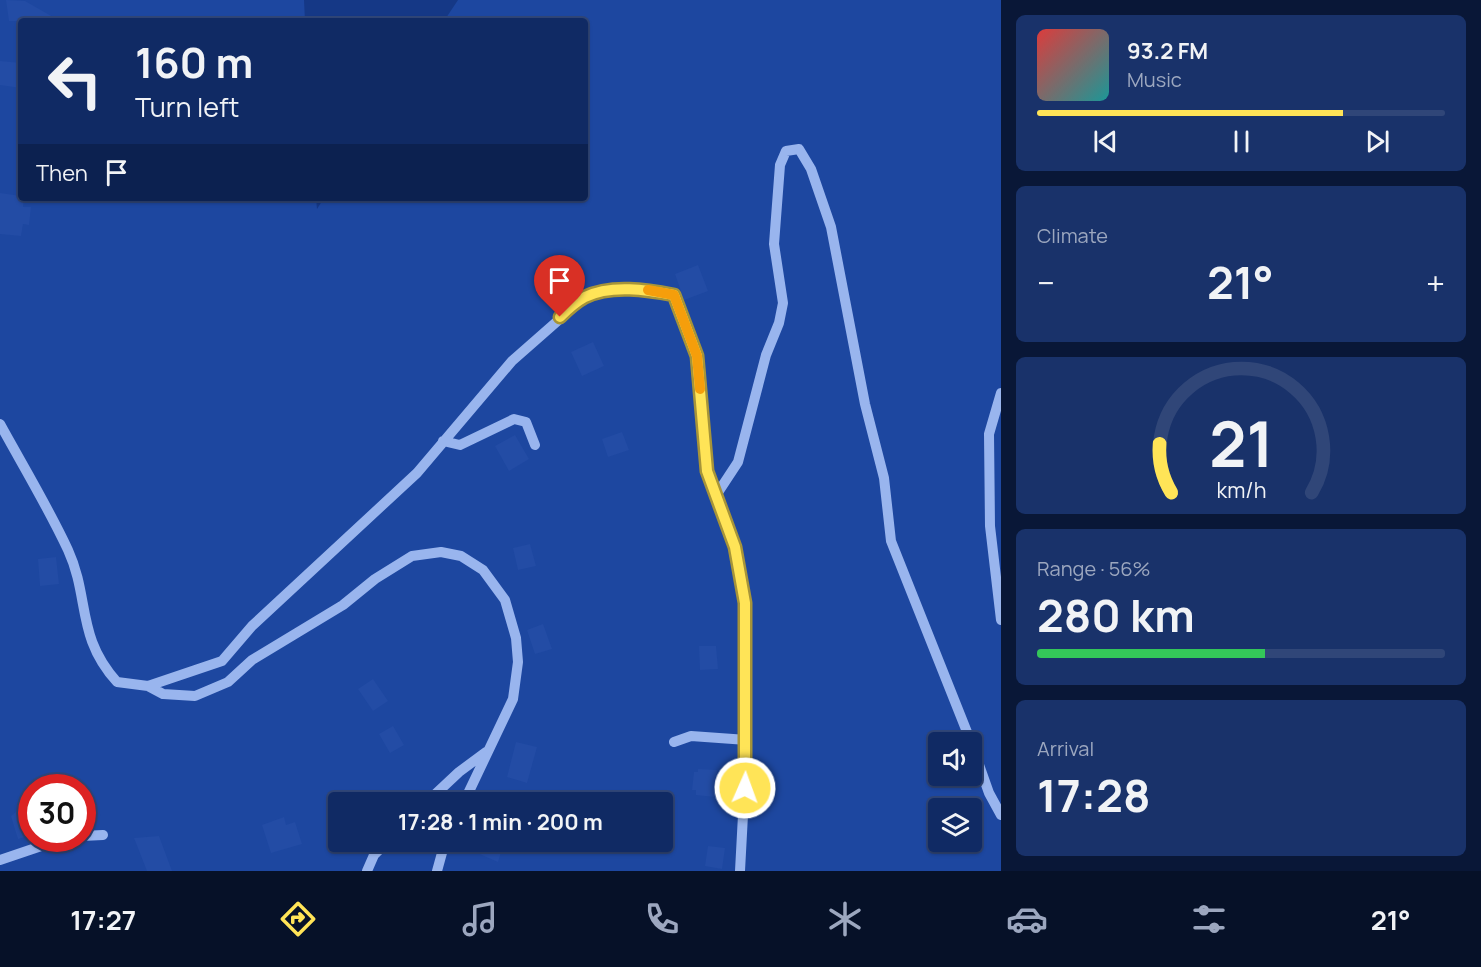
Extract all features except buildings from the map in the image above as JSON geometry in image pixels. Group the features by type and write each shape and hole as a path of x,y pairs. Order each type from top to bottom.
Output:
{"street":[{"path":"715,497 738,462 766,355 779,323 783,303 774,243 780,165 786,151 799,149 812,169 831,227 865,404 884,478 891,541 967,732"},
{"path":"148,686 222,661 252,626 417,473 512,361 586,296 612,291 644,290 674,295 697,356 707,471 735,547 745,603 747,740 740,871"},
{"path":"1001,393 989,434 990,526 1001,620"},
{"path":"443,441 460,445 514,419 526,422 535,445"},
{"path":"0,424 69,552 89,635 101,665 117,682 148,686 163,694 195,696 228,682 252,660 343,604 375,579 412,556 441,552 462,556 483,570 505,600 516,638 518,681 513,699 469,792"},
{"path":"674,742 691,736 747,740"},
{"path":"438,792 488,750"},
{"path":"982,773 989,793 1001,815"},
{"path":"96,835 103,835"},
{"path":"2,871 0,861 25,852"},
{"path":"367,871 377,852"},
{"path":"437,871 442,852"}],"shaded area":[{"path":"0,0 304,0 305,18 18,18 18,201 316,201 317,209 322,201 588,201 588,18 446,18 458,0 1001,0 1001,871 0,871"}],"slow traffic":[{"path":"648,290 674,295 697,356 700,389"}],"route":[{"path":"560,317 586,296 612,291 644,290 674,295 697,356 707,471 735,547 745,603 747,740 745,788"}]}
